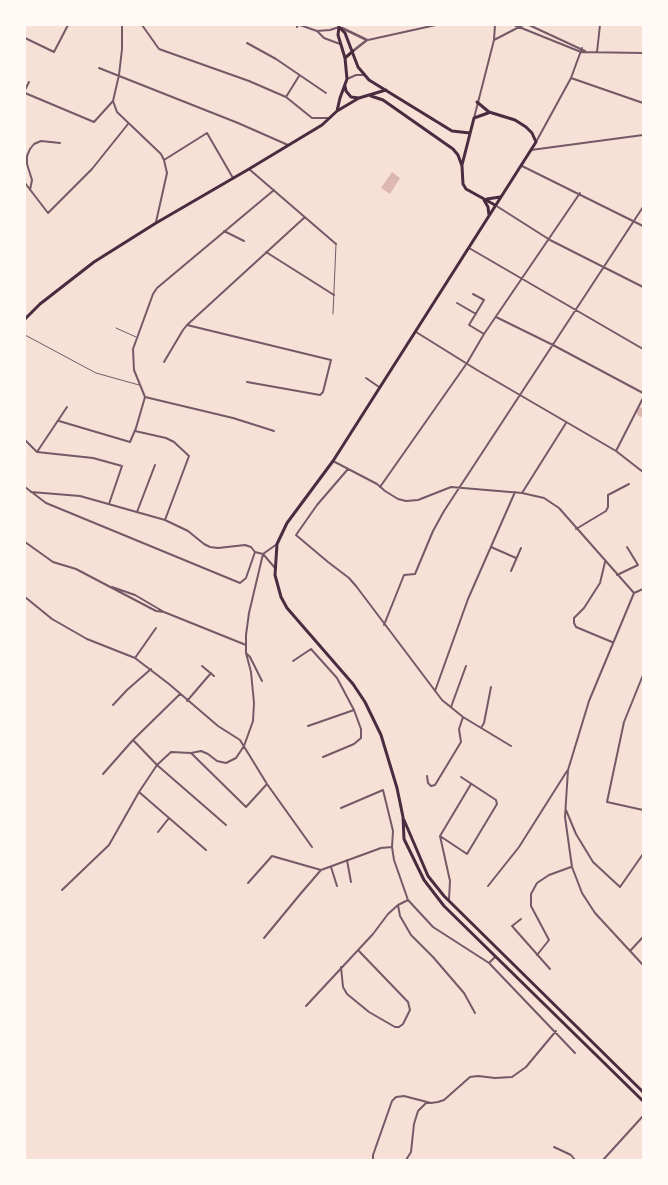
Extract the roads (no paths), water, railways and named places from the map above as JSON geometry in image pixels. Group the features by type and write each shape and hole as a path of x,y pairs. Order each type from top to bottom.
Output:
{"main road":[{"path":"337,111 347,79 345,58 338,35 339,26"},
{"path":"339,26 345,33 358,66 364,75 452,131 470,134"},
{"path":"345,58 353,51"},
{"path":"344,85 350,96 359,98"},
{"path":"25,319 40,304 94,262 322,125 337,111 359,98 386,90"},
{"path":"371,96 383,100 453,149 458,155 462,166"},
{"path":"477,102 489,112 521,123 532,134 536,142 522,166 500,196 381,388 333,461 287,523 277,544 275,568 277,586 286,608 336,662 361,696 382,735 397,788 403,817 404,839 424,880 444,906 643,1101"},
{"path":"489,112 474,118 462,166 462,177 466,189 495,205"},
{"path":"483,198 493,199 500,196"},
{"path":"483,198 488,207 489,215"},
{"path":"403,817 428,876 449,901 643,1092"}],"street":[{"path":"25,38 54,52 68,25"},
{"path":"122,25 119,75 113,101 116,112 161,154 164,160 167,173 156,223"},
{"path":"142,25 159,49 249,82 286,98 312,118 330,118"},
{"path":"353,51 368,40 436,25"},
{"path":"474,118 494,40 495,25"},
{"path":"514,25 581,52 643,53"},
{"path":"494,40 523,25"},
{"path":"529,25 585,51"},
{"path":"597,52 600,25"},
{"path":"298,26 316,31 330,30 339,26 368,40"},
{"path":"316,31 324,38 341,44"},
{"path":"247,43 266,53 326,93"},
{"path":"536,142 570,78 582,48"},
{"path":"99,68 238,123 288,145"},
{"path":"347,79 356,75 364,75"},
{"path":"286,98 299,76"},
{"path":"570,78 643,103"},
{"path":"29,82 25,92 94,122 113,101"},
{"path":"25,183 48,213 92,169 128,124"},
{"path":"164,160 207,133 233,178"},
{"path":"531,150 643,135"},
{"path":"30,190 32,180 27,164 27,156 30,149 34,144 41,141 60,143"},
{"path":"522,166 643,226"},
{"path":"249,169 336,244"},
{"path":"59,421 130,442 145,397 139,385 132,360 136,337 153,294 157,288 274,190"},
{"path":"380,487 467,363 484,334 580,194"},
{"path":"495,205 550,240 643,287"},
{"path":"384,625 404,575 415,574 433,531 444,511 643,207"},
{"path":"164,362 182,330 304,217"},
{"path":"224,231 244,241"},
{"path":"469,248 643,349"},
{"path":"266,252 334,295"},
{"path":"473,294 484,300 469,325 484,334"},
{"path":"457,303 476,314"},
{"path":"496,317 643,393"},
{"path":"187,325 331,360 323,392 320,395 247,382"},
{"path":"416,332 616,451 643,472"},
{"path":"366,378 381,388"},
{"path":"145,397 233,418 274,431"},
{"path":"616,451 643,398"},
{"path":"37,452 67,407"},
{"path":"522,493 566,422"},
{"path":"135,431 166,438 174,442 189,456 165,520"},
{"path":"25,440 37,452 93,458 122,466 109,504"},
{"path":"333,461 398,499 406,501 418,500 444,488 461,487 515,492 544,498 552,502 634,593"},
{"path":"137,512 155,465"},
{"path":"348,469 317,505 296,535 349,578 434,692 463,716 511,746"},
{"path":"576,528 606,511 608,495 629,484"},
{"path":"25,487 46,503 240,583 246,578 255,552"},
{"path":"31,492 80,496 165,520 188,531 210,547 245,545 250,547 255,552 263,554 275,568"},
{"path":"434,692 468,600 515,492"},
{"path":"25,542 53,562 76,569 112,587 134,595 164,612 246,645"},
{"path":"62,890 109,845 138,792 157,765 171,752 192,754 201,751 217,761 226,763 236,758 244,746 253,721 254,704 251,672 246,653 249,613 263,554 277,544"},
{"path":"491,547 516,558"},
{"path":"617,575 638,565 627,547"},
{"path":"511,571 521,548"},
{"path":"605,562 600,583 589,602 574,618 574,623 576,627 612,642"},
{"path":"643,589 634,593 589,701 568,770 565,817 572,867 582,893 595,913 643,964"},
{"path":"25,597 52,619 87,639 134,658 218,726 240,740 267,784 312,847"},
{"path":"134,658 156,628"},
{"path":"293,661 311,649 329,668 354,710 361,729 361,738 354,744 323,757"},
{"path":"246,653 262,681"},
{"path":"329,668 336,662"},
{"path":"202,666 214,676"},
{"path":"451,707 466,666"},
{"path":"113,705 127,690 151,670"},
{"path":"188,701 210,673"},
{"path":"643,675 624,722 607,802 643,810"},
{"path":"482,728 491,688"},
{"path":"103,774 133,740 180,694"},
{"path":"308,726 354,710"},
{"path":"427,776 428,783 431,786 435,784 461,742 459,729 463,716"},
{"path":"133,740 157,765 226,824"},
{"path":"192,754 246,806 267,784"},
{"path":"488,886 519,847 568,770"},
{"path":"440,836 467,854 497,804 496,800 460,778"},
{"path":"449,901 450,881 440,836 471,784"},
{"path":"341,808 383,790 393,831 392,847 394,860 408,900 433,927 489,963 575,1053"},
{"path":"138,792 206,850"},
{"path":"566,808 576,834 593,862 620,887 643,854"},
{"path":"158,832 169,818"},
{"path":"264,938 321,870 381,848 392,847"},
{"path":"248,884 272,856 321,870"},
{"path":"347,860 352,882"},
{"path":"331,866 337,886"},
{"path":"537,956 549,940 531,906 531,894 537,883 572,867"},
{"path":"306,1006 398,905 408,900"},
{"path":"398,905 400,916 411,935 464,993 475,1013"},
{"path":"520,919 512,926 550,969"},
{"path":"630,951 643,936"},
{"path":"341,967 343,987 347,994 369,1012 395,1027 403,1024 410,1010 408,1002 358,950"},
{"path":"489,963 496,956"},
{"path":"372,1160 372,1155 392,1101 396,1097 404,1096 427,1102 438,1102 444,1100 470,1077 495,1078 512,1076 526,1067 556,1031"},
{"path":"406,1160 411,1152 414,1124 418,1111 427,1102"},
{"path":"603,1160 643,1116"},
{"path":"554,1147 571,1155 574,1160"}],"lane":[{"path":"332,314 336,244"},
{"path":"116,328 136,337"},
{"path":"25,335 96,373 139,385"}]}
